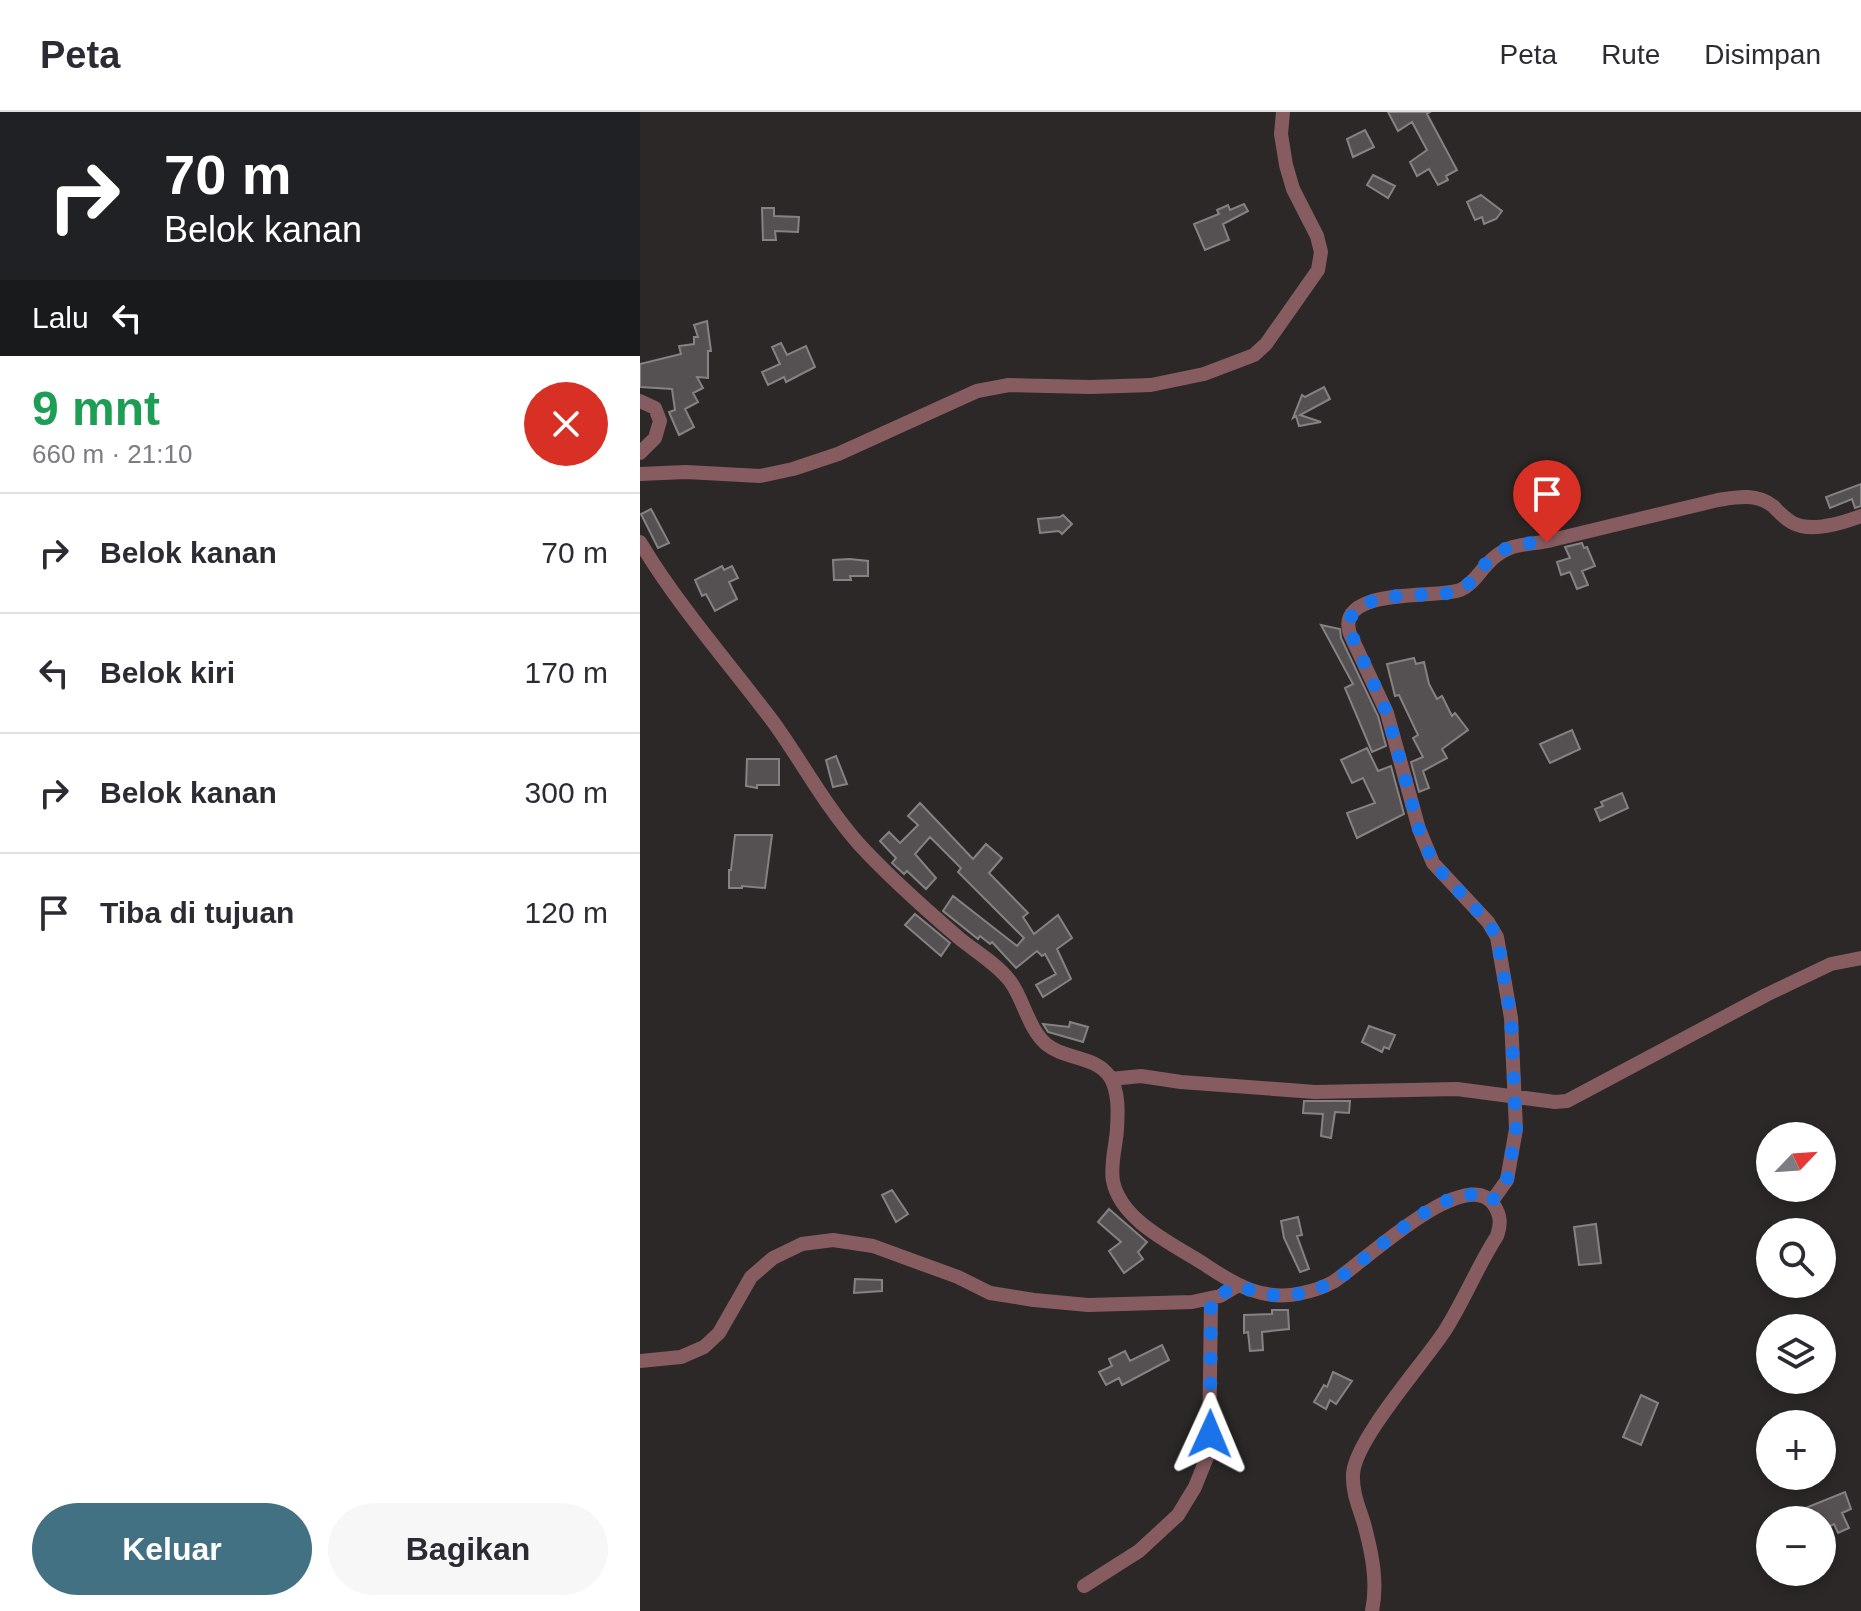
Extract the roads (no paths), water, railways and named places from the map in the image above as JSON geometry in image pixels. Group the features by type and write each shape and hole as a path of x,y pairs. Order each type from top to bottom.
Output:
{"street":[{"path":"640,474 686,472 760,476 782,472 838,454 977,391 1009,385 1151,385 1204,374 1254,355 1266,344 1318,270 1321,252 1309,217 1293,189 1286,165 1281,134 1283,112"},
{"path":"640,401 655,408 660,421 655,438 640,453"},
{"path":"1492,1201 1507,1180 1516,1129 1511,1018 1497,937 1488,922 1443,876 1426,848 1387,713 1350,634 1349,620 1361,607 1393,596 1452,593 1463,589 1495,555 1513,547 1547,542 1718,500 1744,496 1758,499 1769,503 1795,525 1810,527 1861,516"},
{"path":"640,542 663,580 778,729 831,809 857,842 922,906 1010,981 1034,1028 1047,1044 1066,1055 1102,1068 1111,1079 1117,1098 1118,1119 1112,1165 1113,1185 1126,1207 1144,1225 1237,1286 1270,1297 1303,1293 1331,1283 1439,1205 1468,1194 1485,1195 1492,1201 1501,1220 1497,1236 1445,1330 1379,1420 1356,1459 1353,1472 1355,1502 1364,1524 1375,1581 1372,1611"},
{"path":"1111,1079 1141,1076 1315,1092 1457,1089 1516,1098 1567,1101 1766,995 1831,964 1861,958"},
{"path":"640,1361 681,1357 704,1347 719,1333 751,1277 773,1258 802,1244 833,1240 873,1246 958,1277 990,1293 1034,1300 1088,1305 1211,1299 1237,1286"},
{"path":"1084,1586 1139,1551 1178,1515 1195,1487 1209,1452 1211,1299"}]}
